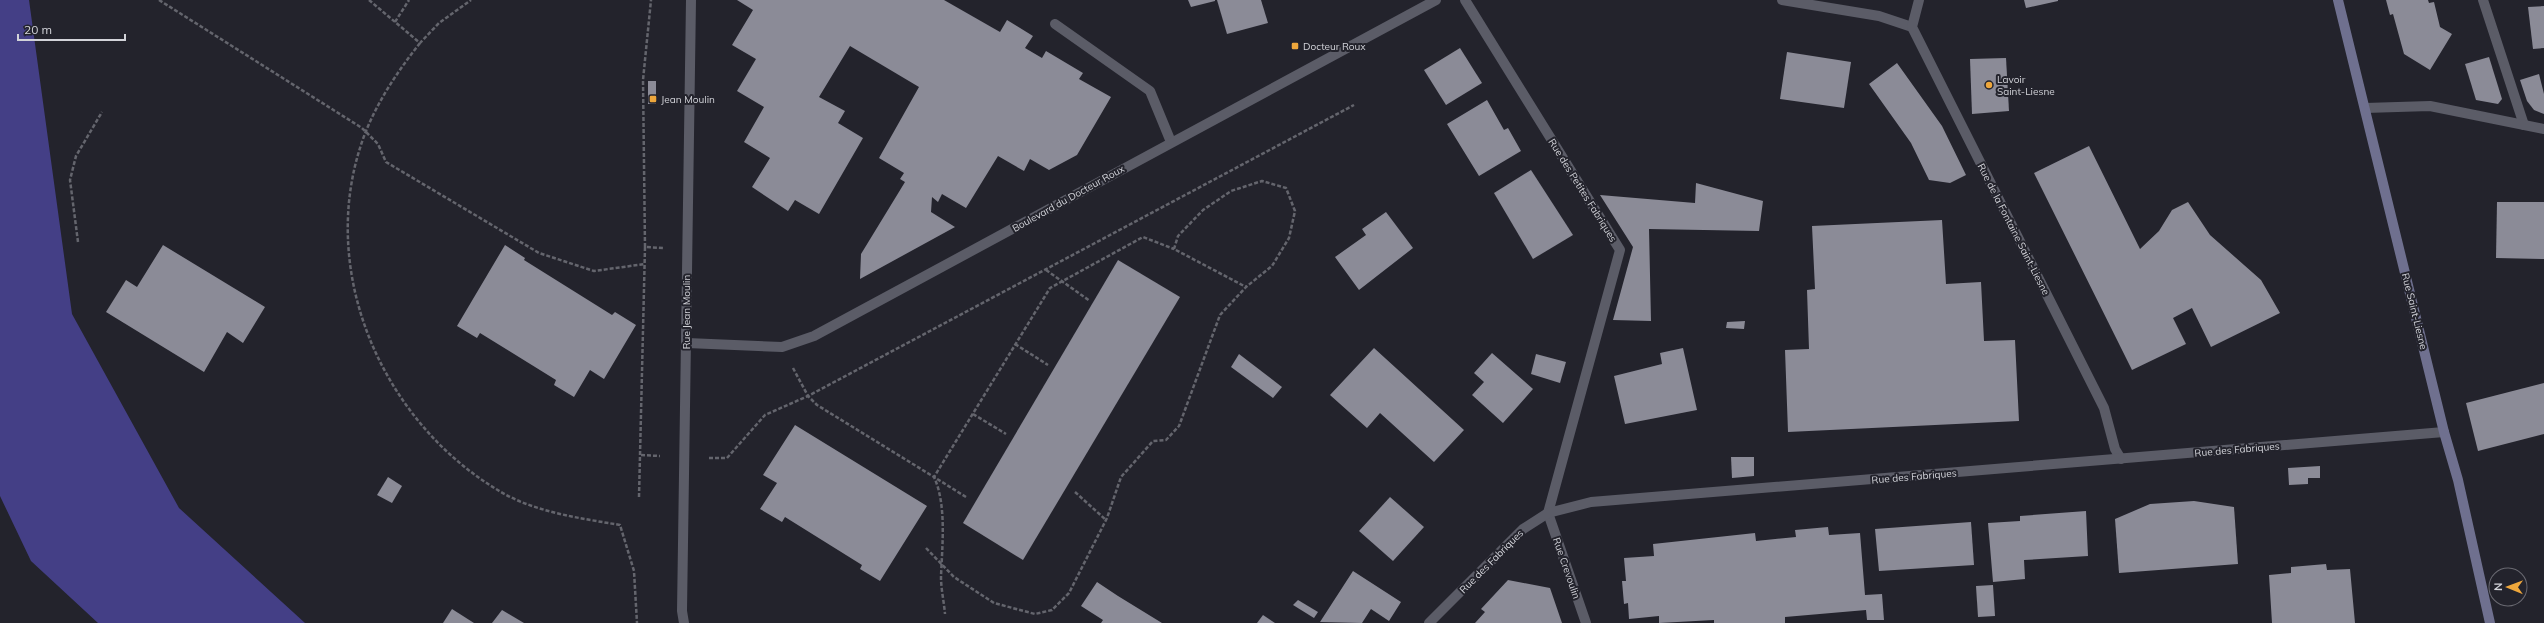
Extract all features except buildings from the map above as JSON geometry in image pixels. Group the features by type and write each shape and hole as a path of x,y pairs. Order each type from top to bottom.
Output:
{"main road":[{"name":"Rue Saint-Liesne","path":"2338,0 2444,432 2458,480 2490,623"}],"street":[{"name":"Rue Jean Moulin","path":"684,623 686,250 691,0"},
{"name":"Boulevard du Docteur Roux","path":"686,343 782,347 814,336 1436,0"},
{"name":"Rue des Petites Fabriques","path":"1464,0 1620,250 1548,513"},
{"path":"1782,0 1879,16 1912,27 1919,0"},
{"path":"2483,0 2524,125"},
{"path":"1055,24 1150,91 1171,142"},
{"name":"Rue de la Fontaine Saint-Liesne","path":"1912,27 2104,408 2115,449 2121,459"},
{"path":"2365,108 2430,106 2544,129"},
{"name":"Rue des Fabriques","path":"1429,623 1523,529 1548,513 1591,502 2444,432"},
{"name":"Rue Crevoulin","path":"1548,513 1586,623"}],"path":[{"path":"159,0 366,132 378,144 386,162 539,253 594,271 644,264"},
{"path":"369,0 420,43"},
{"path":"395,22 409,0"},
{"path":"471,0 440,24 420,43 391,81 366,132 348,199 349,268 356,300 385,374 420,423 440,445 497,490 535,506 566,515 620,525 634,571 637,623"},
{"path":"639,497 645,247 643,80 651,0"},
{"path":"641,455 727,458 765,415 808,396 1354,105"},
{"path":"78,242 70,180 76,156 102,112"},
{"path":"926,548 970,589 994,603 1035,614 1052,610 1069,593 1106,520 1121,477 1153,441 1166,440 1178,426 1220,315 1246,288 1272,266 1289,238 1295,211 1286,188 1262,181 1231,191 1202,210 1178,236 1174,250"},
{"path":"934,477 1050,288 1062,283 1143,238 1174,250 1246,288"},
{"path":"645,247 686,250"},
{"path":"1046,270 1062,283 1090,301"},
{"path":"1015,344 1048,364"},
{"path":"782,347 808,396 817,405 966,496"},
{"path":"973,414 1006,434"},
{"path":"934,477 941,493 943,565 941,578 945,614"},
{"path":"1075,492 1106,520"}],"shaded area":[{"path":"0,0 29,0 72,314 179,508 305,623 98,623 31,561 0,496"}],"place":[{"name":"Docteur Roux","path":"1295,46"},
{"name":"Lavoir Saint-Liesne","path":"1989,85"},
{"name":"Jean Moulin","path":"653,99"}]}
